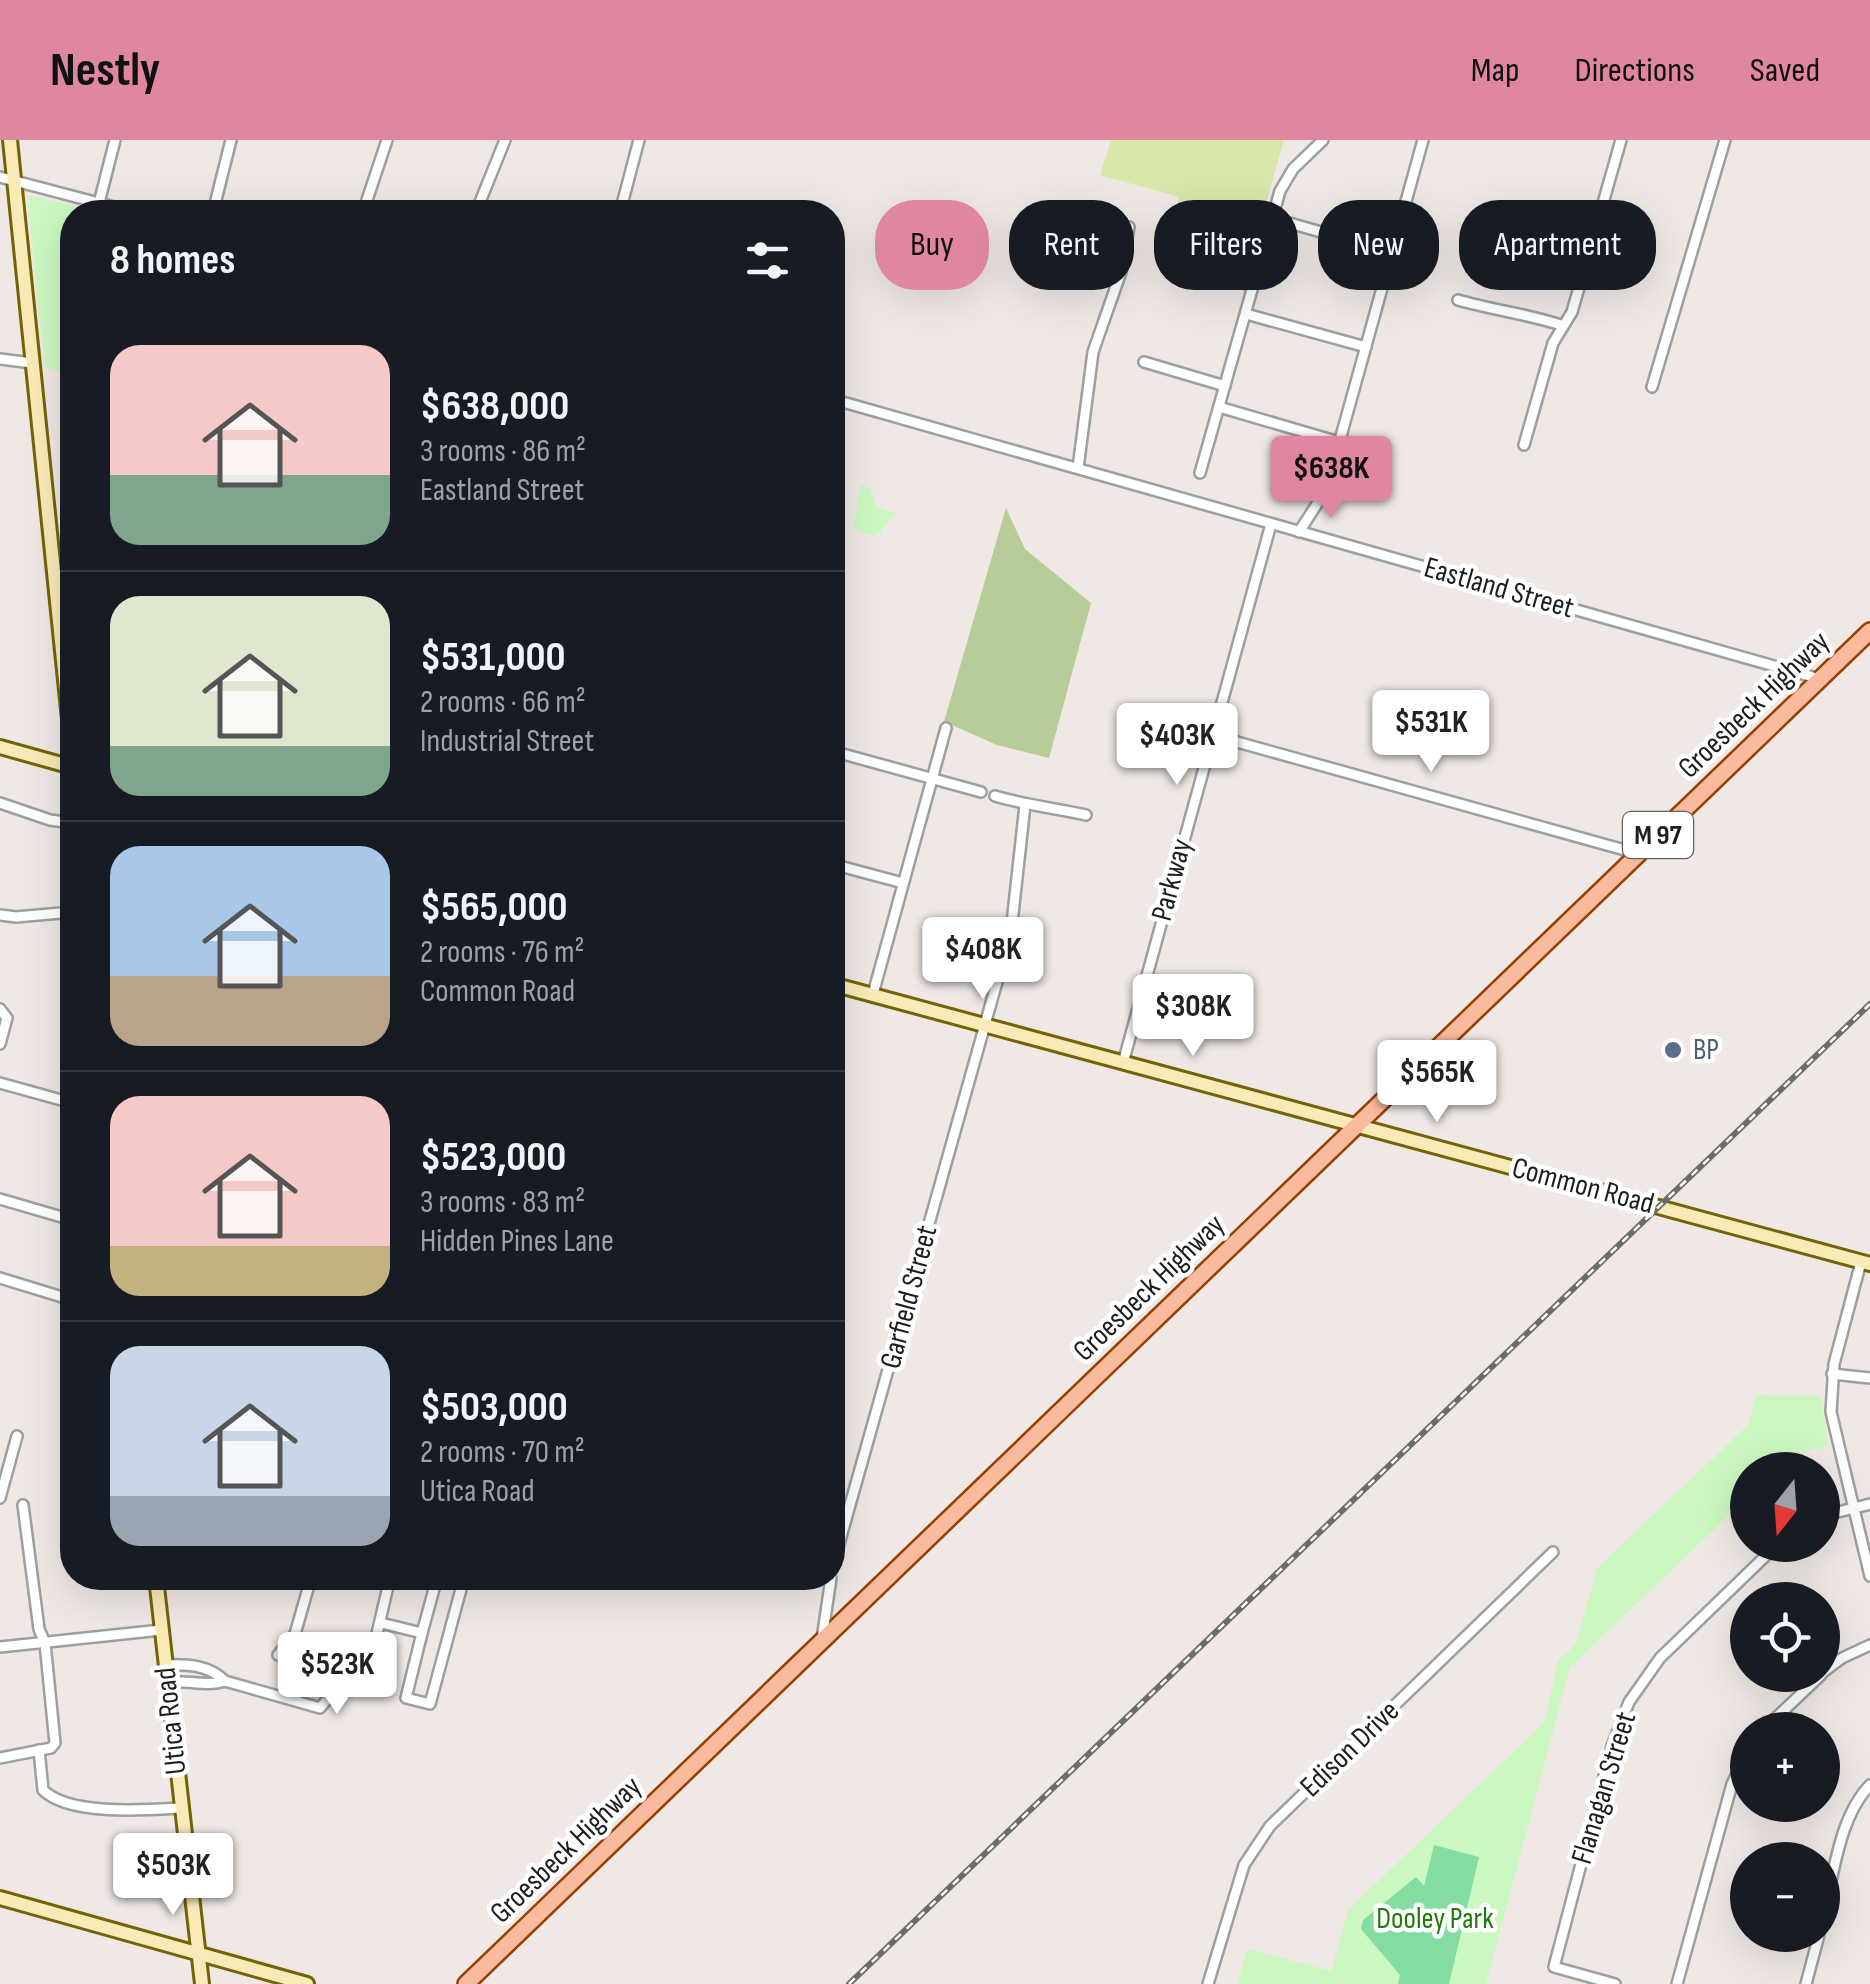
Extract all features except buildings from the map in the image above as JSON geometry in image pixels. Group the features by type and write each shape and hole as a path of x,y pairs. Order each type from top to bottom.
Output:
{"main road":[{"path":"10,140 7,179 32,364 60,634"},
{"name":"Groesbeck Highway","path":"466,1984 1870,631"},
{"path":"0,748 60,764"},
{"name":"Common Road","path":"845,987 1866,1263"},
{"name":"Utica Road","path":"157,1590 202,1984"},
{"path":"0,1898 307,1984"}],"street":[{"path":"100,200 115,140"},
{"path":"216,200 232,140"},
{"path":"367,200 387,140"},
{"path":"481,200 505,140"},
{"path":"623,200 639,140"},
{"path":"1278,200 1286,178 1324,140"},
{"path":"1406,200 1423,140"},
{"path":"1524,445 1553,343 1572,312 1621,140"},
{"path":"1652,386 1725,140"},
{"path":"7,179 84,200"},
{"path":"1078,468 1093,352 1115,290"},
{"path":"1200,473 1252,290"},
{"path":"1299,532 1324,494 1381,290"},
{"path":"1458,300 1561,325"},
{"path":"1246,314 1366,347"},
{"path":"0,359 32,364"},
{"path":"1144,362 1225,386"},
{"name":"Eastland Street","path":"845,402 1820,679"},
{"path":"1219,407 1339,442"},
{"name":"Parkway","path":"1124,1063 1271,524"},
{"path":"873,994 946,728"},
{"path":"1212,734 1638,854"},
{"path":"845,755 981,792"},
{"path":"995,796 1086,815"},
{"path":"0,803 60,822"},
{"name":"Garfield Street","path":"845,1522 1011,932 1025,804"},
{"path":"845,867 904,883"},
{"path":"0,914 16,917 60,913"},
{"path":"0,1009 7,1018 0,1044"},
{"path":"0,1083 60,1100"},
{"path":"0,1199 60,1216"},
{"path":"1866,1263 1832,1374 1832,1427 1870,1576"},
{"path":"0,1278 60,1296"},
{"path":"1832,1374 1870,1378"},
{"path":"0,1498 17,1436"},
{"path":"1840,1511 1870,1504"},
{"path":"0,1758 51,1748 55,1743 45,1643 39,1629 23,1505"},
{"name":"Edison Drive","path":"1208,1984 1244,1866 1270,1826 1553,1552"},
{"name":"Flanagan Street","path":"1615,1984 1554,1967 1612,1746 1629,1702 1660,1658 1759,1562"},
{"path":"278,1655 294,1634 307,1590"},
{"path":"166,1665 186,1664 215,1671 226,1681 320,1708 349,1673 370,1663 388,1590"},
{"path":"433,1590 406,1698 430,1704 461,1590"},
{"path":"822,1641 829,1590"},
{"path":"382,1623 422,1633"},
{"path":"0,1647 161,1630"},
{"path":"1840,1660 1870,1645"},
{"path":"294,1698 330,1658 337,1655 370,1663"},
{"path":"167,1682 188,1680 213,1685 226,1681"},
{"path":"1783,1712 1803,1692"},
{"path":"38,1750 43,1790 57,1800 143,1810 180,1808"},
{"path":"1840,1852 1857,1800 1870,1785"},
{"path":"1677,1984 1730,1791"},
{"path":"1806,1984 1814,1952"}],"green space":[{"path":"1111,140 1284,140 1267,200 1179,200 1100,175"},
{"path":"27,195 60,203 60,371 45,367"},
{"path":"861,485 870,488 876,507 896,513 875,537 853,528"},
{"path":"1006,508 1025,549 1091,603 1049,758 997,745 952,725 943,725"},
{"name":"Dooley Park","path":"1756,1395 1821,1396 1828,1446 1802,1452 1730,1452 1730,1514 1570,1667 1486,1984 1238,1984 1247,1949 1331,1971 1349,1909 1544,1723 1558,1661 1576,1644 1597,1568 1748,1425"},
{"path":"1434,1845 1479,1857 1449,1984 1398,1984 1400,1975 1361,1929 1363,1920 1416,1877 1424,1886"}],"railway":[{"path":"849,1984 1870,1004"}],"place":[{"name":"BP","path":"1673,1050"}]}
